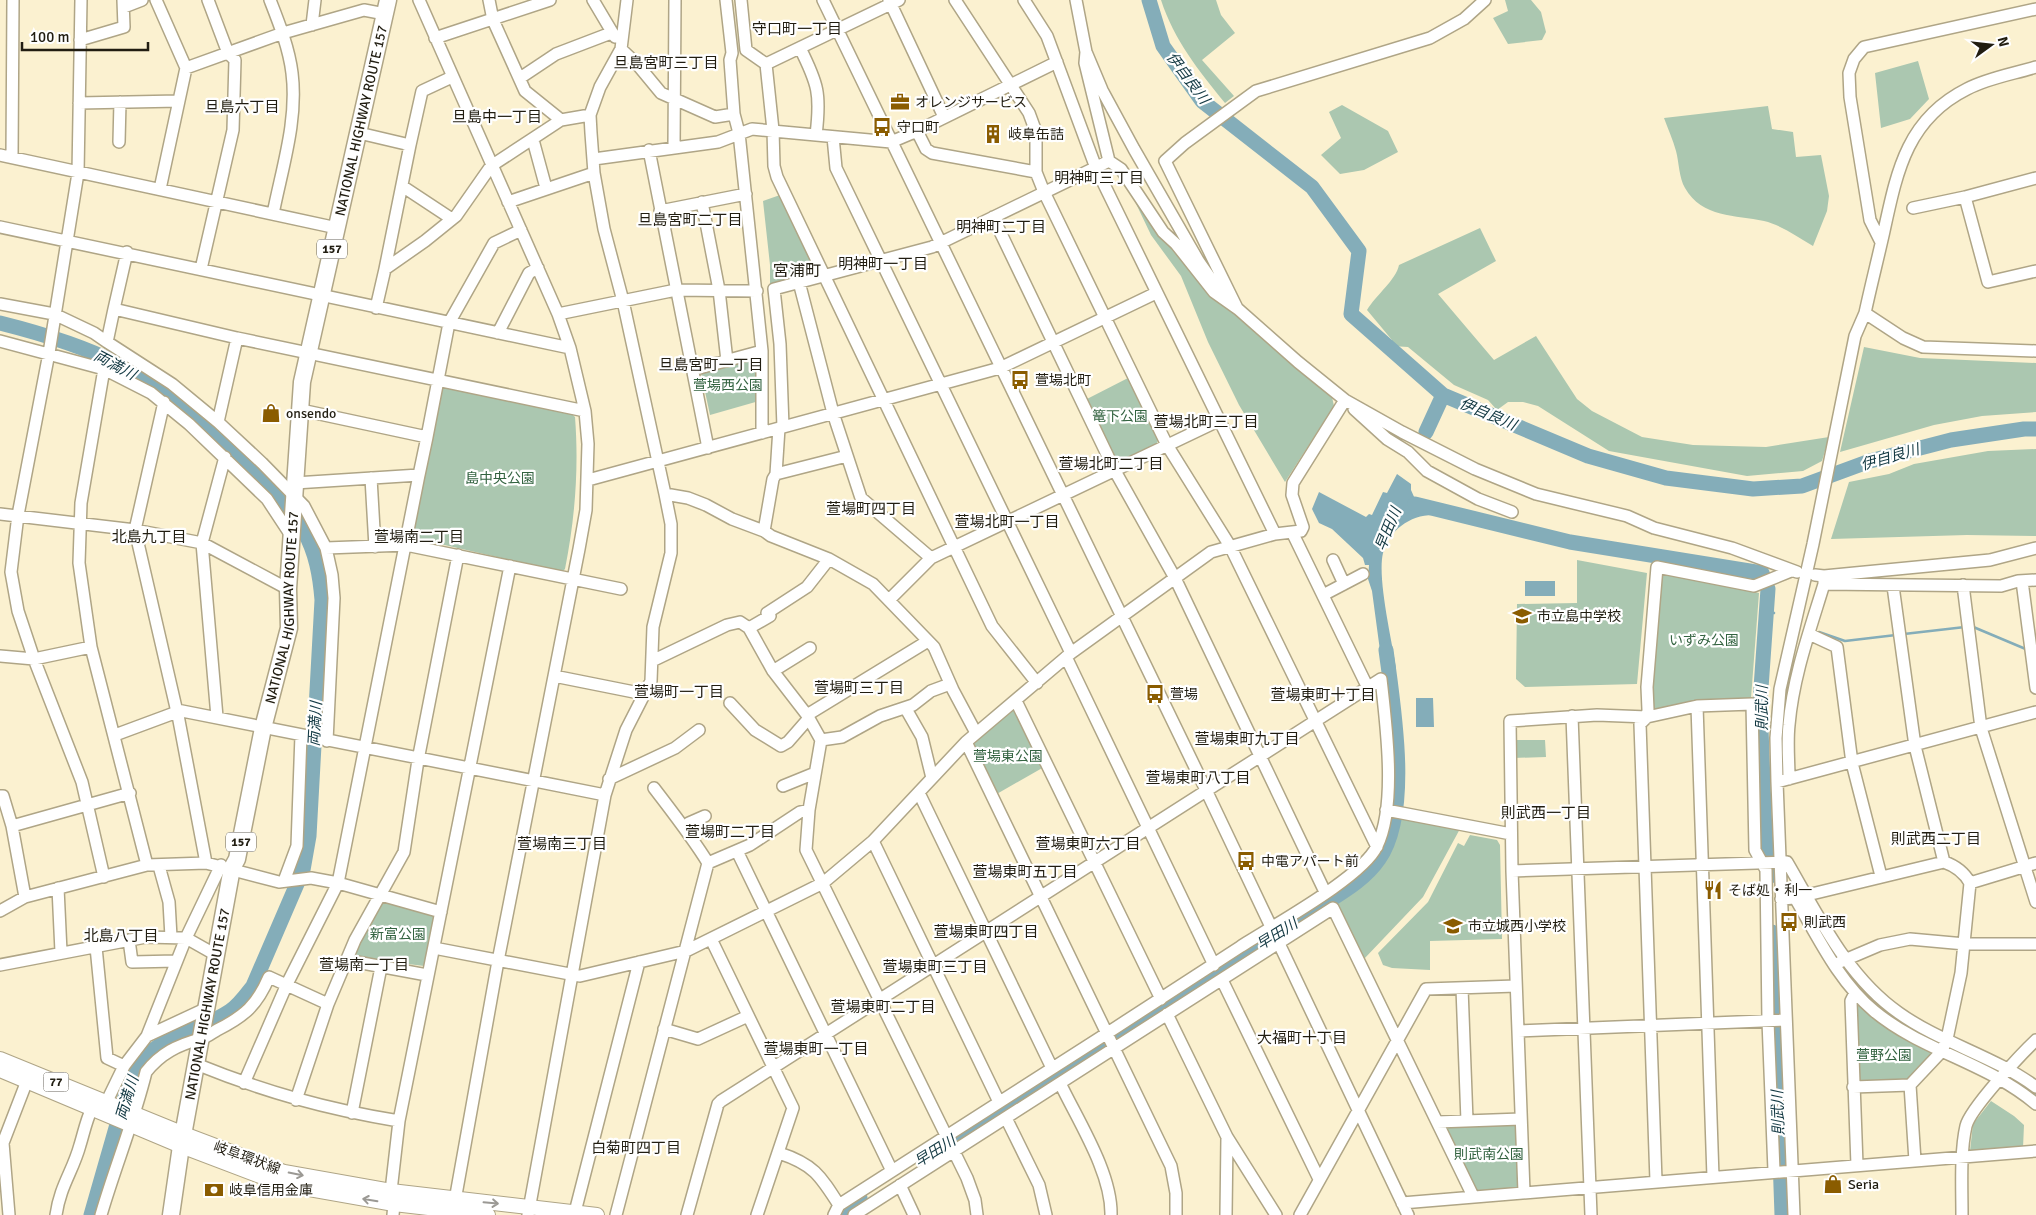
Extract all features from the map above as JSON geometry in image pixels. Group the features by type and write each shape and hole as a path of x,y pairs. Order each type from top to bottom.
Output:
{"highway":[{"name":"NATIONAL HIGHWAY ROUTE 157","path":"171,1215 182,1140 216,955 226,867 237,859 263,728 289,628 288,589 302,382 386,7"}],"main road":[{"name":"岐阜環状線","path":"0,1059 92,1108 110,1108"},
{"name":"岐阜環状線","path":"0,1070 29,1076 110,1108 130,1119 182,1140 393,1203 454,1209 575,1212 597,1215"},
{"name":"岐阜環状線","path":"454,1209 488,1215"}],"street":[{"path":"12,157 13,0"},
{"path":"81,0 78,173 49,350 18,515 5,572 34,659 82,782 104,876"},
{"path":"80,40 124,27 123,4 142,0"},
{"path":"156,0 186,68 160,189"},
{"path":"201,269 218,202 233,130 235,60 228,53 208,0"},
{"path":"270,0 282,33 292,73 293,115 273,214"},
{"path":"312,25 315,0"},
{"path":"419,0 434,38 558,314 570,348 585,411 588,480 586,510 574,578 498,961 454,1209"},
{"path":"489,0 493,20 525,91 561,120"},
{"path":"434,38 550,0"},
{"path":"592,0 621,47 661,93 674,97 715,117 734,114"},
{"path":"528,1211 605,795 626,730 651,681 653,627 671,553 670,524 665,494 623,301 604,229 594,173 590,115 600,87 621,47 627,0"},
{"path":"674,148 675,0"},
{"path":"726,0 732,53 730,60 734,114 739,133 762,351 762,433"},
{"path":"740,0 746,50 766,64 774,130 775,171 956,546 992,626 1037,682"},
{"path":"822,0 1206,790 1408,1215"},
{"path":"955,0 1011,84 1033,122 1036,132 1036,172 1044,192 1167,445 1230,546 1377,847"},
{"path":"1024,0 1048,36 1096,168 1218,421 1275,534"},
{"path":"1076,0 1086,52 1102,90 1198,262 1215,282 1225,301"},
{"path":"1238,309 1165,161 1184,143 1245,98 1272,85 1430,38 1464,19 1485,0"},
{"path":"766,64 893,1 944,117"},
{"path":"186,68 282,33 364,10 386,7"},
{"path":"1881,242 1870,220 1850,97 1849,73 1854,59 1864,47 2036,9"},
{"path":"520,78 556,54 611,33"},
{"path":"800,48 817,82 819,110 816,135"},
{"path":"1086,52 1085,63 1109,161 1120,169 1163,232 1176,244 1203,281 1345,400 1364,420 1387,439 1408,452 1427,471 1478,499 1512,512"},
{"path":"594,159 718,142 752,129 891,142 1057,62"},
{"path":"1782,1171 1776,1021 1781,899 1770,862 1777,782 1776,738 1780,689 1855,336 1865,312 1900,162 1914,134 1929,115 1967,88 2036,67"},
{"path":"376,308 422,92 452,78"},
{"path":"79,103 179,101"},
{"path":"119,142 120,102"},
{"path":"385,269 452,219 491,166 561,120 590,115"},
{"path":"917,131 926,149 932,153 1036,172"},
{"path":"359,133 410,145"},
{"path":"833,137 836,168 1007,521 1148,827 1214,964"},
{"path":"533,140 546,188"},
{"path":"649,150 708,448"},
{"path":"0,155 337,228"},
{"path":"764,530 773,479 776,474 781,427 780,344 774,289 940,243 1109,161"},
{"path":"508,202 594,173"},
{"path":"1913,208 1965,197 2036,178"},
{"path":"402,186 452,219"},
{"path":"660,211 746,194"},
{"path":"1965,197 1988,282 2036,271"},
{"path":"702,202 719,290 727,361"},
{"path":"993,217 1115,471 1175,578 1325,892"},
{"path":"0,226 570,348"},
{"path":"244,1083 287,984 338,884 449,323 494,243 521,230"},
{"path":"107,342 127,252"},
{"path":"498,333 530,273 538,268"},
{"path":"799,282 833,413 861,498 931,558"},
{"path":"558,314 676,290 757,291"},
{"path":"588,480 1000,368 1156,293"},
{"path":"0,304 54,314 94,333 172,384 218,422 295,493 326,548 334,598 325,740"},
{"path":"114,309 237,338 585,411"},
{"path":"1865,312 1903,338 1923,347 2036,351"},
{"path":"218,422 237,338"},
{"path":"0,341 49,350 104,368 164,402 267,499 292,532"},
{"path":"692,370 762,351"},
{"path":"104,368 80,523 79,563 92,647 147,865"},
{"path":"434,948 580,976 686,951 823,883 873,841 966,742 1069,655 1211,552 1275,534 1301,531 1303,527 1292,495 1292,483 1345,400"},
{"path":"1345,400 1402,432 1475,469 1536,494 1627,516 1654,528 1732,548 1794,572 1758,586 1657,567 1647,687 1647,717 1640,724 1656,1181"},
{"path":"164,402 136,530 177,711 206,863"},
{"path":"301,410 427,437"},
{"path":"889,600 931,558 1218,421"},
{"path":"776,474 847,456"},
{"path":"217,717 202,543 224,457"},
{"path":"295,493 371,478 420,475"},
{"path":"371,478 375,547"},
{"path":"665,494 688,498 732,519 764,530 771,536 829,559 873,584 928,642 942,662 950,684 976,733"},
{"path":"0,514 136,530 202,543 288,589"},
{"path":"1292,532 1367,686"},
{"path":"326,548 406,545 621,589"},
{"path":"1821,578 1990,560 2036,548"},
{"path":"296,1100 328,1004 346,960 355,940 404,852 418,760 458,555"},
{"path":"749,628 770,616 768,613 807,587 829,559"},
{"path":"1333,560 1344,584"},
{"path":"393,1203 399,1121 510,566"},
{"path":"1323,595 1363,574"},
{"path":"1789,779 1788,727 1792,701 1821,578"},
{"path":"1821,578 1893,586 2002,586 2036,580"},
{"path":"2022,581 2036,688"},
{"path":"1893,586 1914,746 1944,862"},
{"path":"1964,586 1981,728 2030,865 2036,902"},
{"path":"652,662 727,625 740,622 749,628 773,671 808,716 821,740 809,810 806,850 949,1144 975,1200 977,1215"},
{"path":"1809,634 1837,647 1852,763 1881,876"},
{"path":"730,703 754,730 781,746 788,742 808,716 928,642"},
{"path":"0,656 34,659 92,647"},
{"path":"773,671 810,648"},
{"path":"554,676 644,694"},
{"path":"687,1215 718,1104 933,964 1380,679 1391,811 1377,847 1368,860 1356,872 1325,892 1222,980 1167,1014 1052,1068 999,1102 900,1185 854,1215"},
{"path":"821,740 842,737 880,716 906,709 931,691 950,684"},
{"path":"1016,701 1161,999"},
{"path":"1524,1192 1512,872 1510,721 1572,716 1647,717 1697,706 1752,704 1755,850 1770,862"},
{"path":"1697,706 1713,1176"},
{"path":"906,709 922,737 932,778"},
{"path":"115,735 177,711 217,717 418,760 605,795"},
{"path":"1777,782 2036,712"},
{"path":"1572,716 1591,1215"},
{"path":"609,779 675,748 699,730"},
{"path":"288,881 297,846 303,736"},
{"path":"966,742 1171,1166 1176,1193 1176,1215"},
{"path":"783,786 815,773"},
{"path":"616,1215 708,863 689,832 678,822 654,788"},
{"path":"1,792 12,826 25,897"},
{"path":"12,826 130,793"},
{"path":"919,793 1052,1068"},
{"path":"708,863 737,851 800,812 809,810"},
{"path":"1391,811 1511,834"},
{"path":"689,832 689,823 704,816"},
{"path":"873,841 999,1102"},
{"path":"737,851 892,1171"},
{"path":"1770,862 1766,870 1776,1021 1782,1171 1794,1215"},
{"path":"1512,872 1787,862 1801,896 1840,962 1855,993 1874,1011 1894,1025 1945,1045 2004,1075 2036,1088"},
{"path":"1781,899 1801,896 1944,862 1966,875 1970,883 1965,944 1961,973 1945,1045 1910,1086 1915,1161"},
{"path":"0,911 25,897 147,865 206,863 279,882 311,878 382,894 441,912"},
{"path":"1970,883 2030,865"},
{"path":"159,866 169,902 172,938"},
{"path":"110,1108 124,1066 147,1036 186,938 226,867"},
{"path":"58,888 61,952"},
{"path":"779,1153 803,1161 825,1183 836,1210 892,1171 1006,1118 1060,1083 1161,999 1214,964 1333,908 1473,1196"},
{"path":"0,965 146,937 186,938 216,955"},
{"path":"711,939 793,1108 757,1215"},
{"path":"1840,962 1880,945 1910,939 1965,944 2036,944"},
{"path":"129,940 132,962 176,961"},
{"path":"96,947 107,1058 124,1066"},
{"path":"346,960 428,976"},
{"path":"575,1212 639,962"},
{"path":"1840,962 1880,999 1945,1045"},
{"path":"352,1113 380,966"},
{"path":"101,1215 130,1119 146,1072 151,1065 169,1050 245,1014 261,996 270,977 328,1004"},
{"path":"1222,980 1319,1179"},
{"path":"1300,1215 1426,989 1516,986"},
{"path":"1462,988 1467,1121"},
{"path":"1855,993 1851,1001 1857,1166"},
{"path":"147,1036 206,1011"},
{"path":"1167,1014 1227,1138 1276,1215"},
{"path":"664,1029 698,1039 748,1016"},
{"path":"1518,1031 1776,1021"},
{"path":"1962,1215 1964,1157 1968,1121 2004,1075 2036,1040"},
{"path":"196,1064 244,1083 296,1100 352,1113 399,1121"},
{"path":"2004,1075 2036,1104"},
{"path":"9,1215 1,1142 29,1076"},
{"path":"1060,1083 1106,1178 1112,1200 1111,1215"},
{"path":"1854,1087 1910,1086"},
{"path":"56,1215 59,1195 80,1146 84,1124 92,1108"},
{"path":"1006,1118 1039,1185 1046,1215"},
{"path":"1437,1122 1521,1119"},
{"path":"1226,1215 1227,1138"},
{"path":"1402,1202 2036,1151"},
{"path":"900,1185 914,1215"}],"green space":[{"path":"1161,0 1216,0 1221,15 1235,33 1202,60 1234,96 1225,103 1180,42 1166,15"},
{"path":"1505,0 1531,0 1541,12 1546,32 1542,40 1508,44 1493,18 1508,11"},
{"path":"1918,61 1929,99 1910,119 1881,128 1875,73"},
{"path":"1342,105 1388,131 1398,152 1364,170 1340,174 1321,155 1341,138 1329,112"},
{"path":"1768,106 1772,129 1793,132 1796,157 1821,155 1829,196 1827,211 1813,246 1777,225 1720,214 1710,210 1692,198 1681,180 1676,151 1664,118"},
{"path":"1129,189 1210,295 1246,322 1332,397 1334,406 1285,482 1239,405 1208,342 1181,276 1151,235"},
{"path":"780,195 816,270 815,273 770,285 770,265 763,201"},
{"path":"1480,228 1496,261 1438,294 1494,360 1536,336 1577,399 1592,411 1642,437 1693,445 1766,447 1829,437 1822,461 1803,471 1747,476 1609,451 1538,406 1523,402 1508,402 1497,410 1488,400 1454,385 1408,347 1392,346 1392,340 1367,310 1390,282 1399,265"},
{"path":"1864,347 1920,358 2036,363 2036,412 1982,416 1934,425 1840,452"},
{"name":"萱場西公園","path":"759,354 759,401 710,415 700,368"},
{"name":"篭下公園","path":"1128,378 1158,440 1157,444 1115,463 1085,400"},
{"name":"島中央公園","path":"443,386 571,413 575,417 577,456 574,512 565,569 562,572 414,538 413,535"},
{"path":"2036,449 2036,536 1967,535 1831,539 1849,482 1889,474 1914,464 1988,451"},
{"path":"1577,560 1647,573 1637,684 1525,687 1516,679 1517,604 1577,603"},
{"name":"いずみ公園","path":"1663,571 1759,593 1751,698 1654,711 1651,708 1650,688 1660,574"},
{"name":"萱場東公園","path":"1014,708 1044,767 995,795 972,745"},
{"path":"1513,740 1545,740 1546,757 1513,758"},
{"path":"1400,816 1461,827 1423,897 1364,959 1337,903 1372,877 1380,867 1392,845"},
{"path":"1470,835 1497,840 1500,845 1502,939 1430,941 1430,970 1392,968 1383,965 1378,953 1428,902 1458,843 1464,846"},
{"name":"新富公園","path":"382,901 434,915 424,966 352,957"},
{"name":"萱野公園","path":"1860,1003 1933,1051 1934,1054 1908,1082 1858,1082 1856,1005"},
{"path":"1991,1101 2024,1125 2023,1148 1970,1151 1973,1124"},
{"name":"則武南公園","path":"1515,1123 1517,1126 1519,1186 1516,1188 1477,1191 1445,1130 1447,1126"}],"water":[{"path":"1397,474 1411,484 1411,490 1415,499 1436,506 1435,515 1418,517 1402,525 1390,537 1383,553 1383,593 1396,668 1383,673 1372,591 1368,579 1369,565 1365,565 1363,558 1332,529 1319,523 1312,509 1319,492 1366,517 1369,514 1372,515 1383,492 1387,493"},
{"path":"1525,581 1555,581 1555,596 1525,596"},
{"path":"1416,698 1433,698 1434,727 1416,727"}],"waterway":[{"name":"伊自良川","path":"1149,0 1163,46 1202,101 1312,187 1359,251 1351,314 1443,395 1588,456 1666,478 1753,489 1802,486 1870,461 1951,440 2024,429 2036,429"},
{"name":"両満川","path":"0,323 60,340 104,357 137,375 190,414 274,493 294,515 312,548 319,573 322,600 309,836 303,870 253,986 245,996 233,1009 216,1019 163,1043 140,1063 130,1079 91,1215"},
{"name":"早田川","path":"1426,432 1443,395"},
{"name":"則武川","path":"1415,504 1570,542 1762,573 1768,589 1760,702 1765,834 1770,876"},
{"name":"則武川","path":"1766,610 1774,613"},
{"path":"1971,626 2028,650"},
{"path":"1904,634 1965,627"},
{"path":"1819,632 1845,641 1896,635"},
{"name":"早田川","path":"938,1148 1341,893 1362,878 1374,866 1389,839 1395,814 1398,786 1396,727 1386,650"},
{"name":"則武川","path":"1772,932 1782,1215"},
{"path":"1843,965 1872,1000 1910,1026"},
{"path":"1964,1054 2001,1073"},
{"path":"2006,1076 2036,1096"},
{"name":"早田川","path":"841,1215 844,1208 860,1198"}],"place":[{"name":"オレンジサービス","path":"900,102"},
{"name":"守口町","path":"882,127"},
{"name":"岐阜缶詰","path":"993,134"},
{"name":"萱場北町","path":"1020,380"},
{"name":"onsendo","path":"271,413"},
{"name":"市立島中学校","path":"1522,616"},
{"name":"萱場","path":"1155,694"},
{"name":"中電アパート前","path":"1246,861"},
{"name":"そば処・利一","path":"1713,890"},
{"name":"則武西","path":"1789,922"},
{"name":"市立城西小学校","path":"1453,926"},
{"name":"Seria","path":"1833,1184"},
{"name":"岐阜信用金庫","path":"214,1190"}],"district":[{"name":"守口町一丁目","path":"797,29"},
{"name":"旦島宮町三丁目","path":"666,63"},
{"name":"旦島六丁目","path":"242,107"},
{"name":"旦島中一丁目","path":"497,117"},
{"name":"明神町三丁目","path":"1099,178"},
{"name":"旦島宮町二丁目","path":"690,220"},
{"name":"明神町二丁目","path":"1001,227"},
{"name":"明神町一丁目","path":"883,264"},
{"name":"宮浦町","path":"797,271"},
{"name":"旦島宮町一丁目","path":"711,365"},
{"name":"萱場北町三丁目","path":"1206,422"},
{"name":"萱場北町二丁目","path":"1111,464"},
{"name":"萱場町四丁目","path":"871,509"},
{"name":"萱場北町一丁目","path":"1007,522"},
{"name":"北島九丁目","path":"149,537"},
{"name":"萱場南二丁目","path":"419,537"},
{"name":"萱場町三丁目","path":"859,688"},
{"name":"萱場町一丁目","path":"679,692"},
{"name":"萱場東町十丁目","path":"1323,695"},
{"name":"萱場東町九丁目","path":"1247,739"},
{"name":"萱場東町八丁目","path":"1198,778"},
{"name":"則武西一丁目","path":"1546,813"},
{"name":"萱場町二丁目","path":"730,832"},
{"name":"則武西二丁目","path":"1936,839"},
{"name":"萱場南三丁目","path":"562,844"},
{"name":"萱場東町六丁目","path":"1088,844"},
{"name":"萱場東町五丁目","path":"1025,872"},
{"name":"萱場東町四丁目","path":"986,932"},
{"name":"北島八丁目","path":"121,936"},
{"name":"萱場南一丁目","path":"364,965"},
{"name":"萱場東町三丁目","path":"935,967"},
{"name":"萱場東町二丁目","path":"883,1007"},
{"name":"大福町十丁目","path":"1302,1038"},
{"name":"萱場東町一丁目","path":"816,1049"},
{"name":"白菊町四丁目","path":"636,1148"}]}
